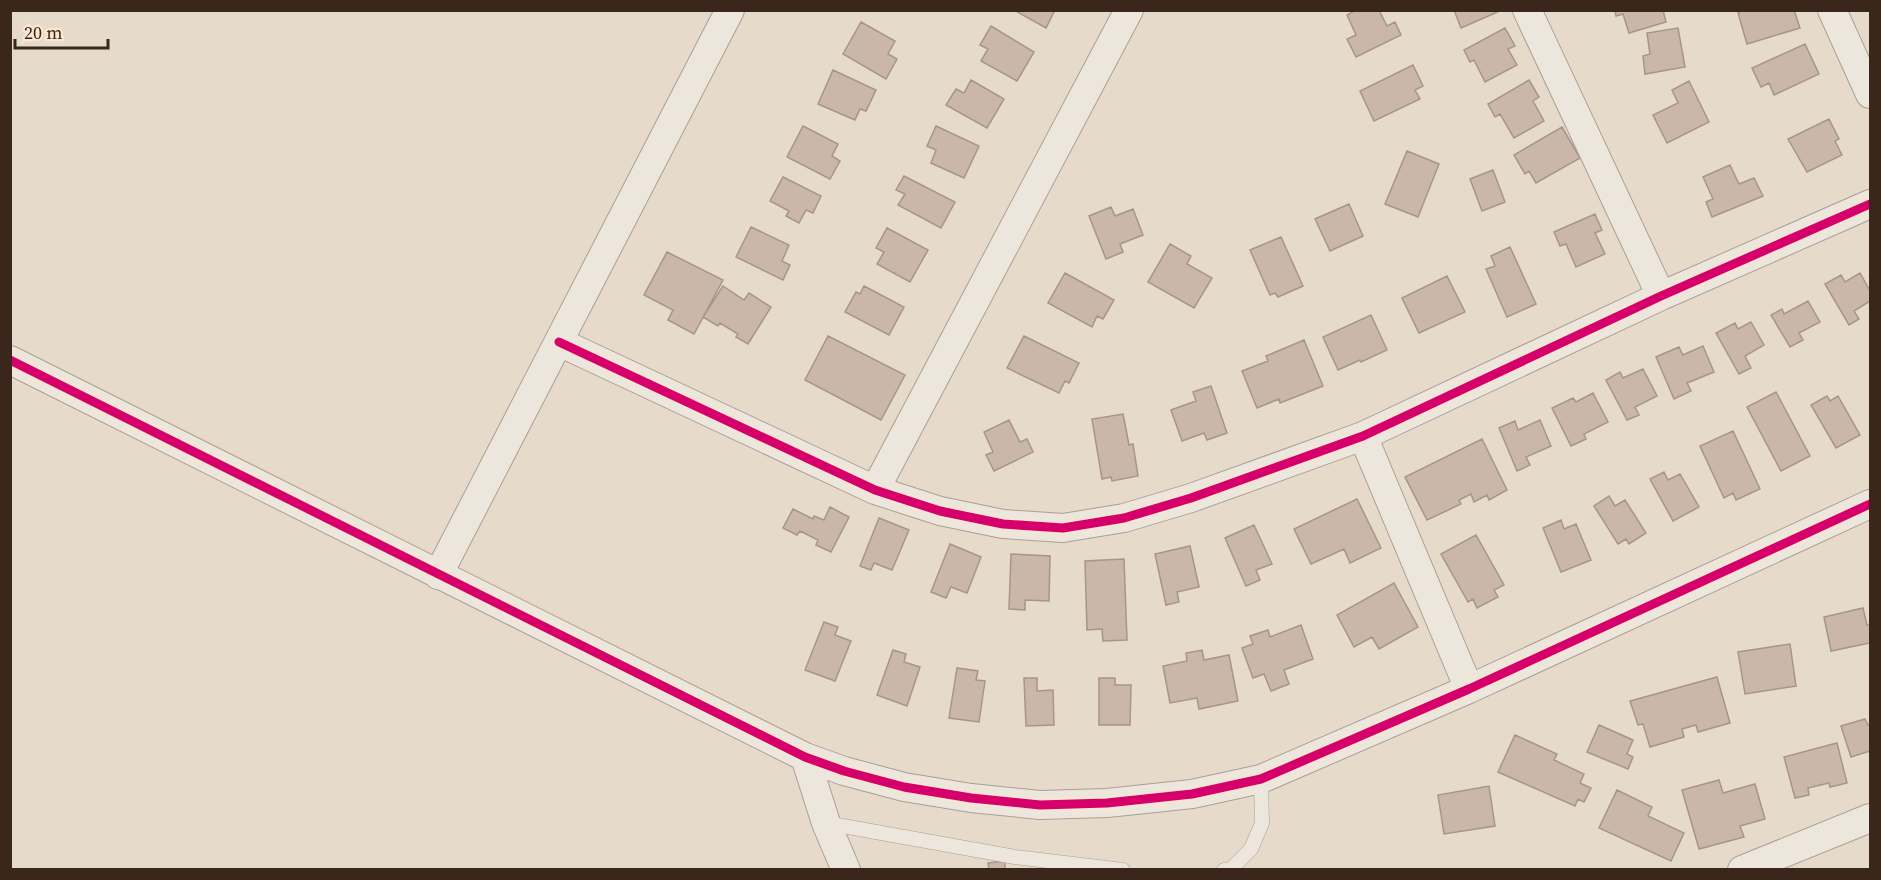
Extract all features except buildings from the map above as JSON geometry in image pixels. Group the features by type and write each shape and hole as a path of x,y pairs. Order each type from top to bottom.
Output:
{"street":[{"path":"438,575 730,10"},
{"path":"875,490 1129,10"},
{"path":"1527,10 1661,296"},
{"path":"1832,10 1870,94"},
{"path":"560,342 875,490 940,511 1003,524 1063,528 1124,518 1180,501 1363,436 1661,296 1870,204"},
{"path":"10,360 805,757 844,771 904,787 971,798 1040,805 1107,803 1192,794 1261,779 1469,689 1870,504"},
{"path":"1363,436 1469,689"},
{"path":"805,757 826,823 846,870"},
{"path":"1742,870 1870,818"}],"lane":[{"path":"1224,870 1231,869 1251,849 1262,823 1261,779"},
{"path":"826,823 1015,857 1124,870"}],"cycle path":[{"path":"559,342 875,490 940,511 1003,524 1063,528 1124,518 1191,498 1363,436 1661,296 1870,204"},
{"path":"10,360 805,757 844,771 904,787 971,798 1040,805 1107,803 1192,794 1261,779 1469,689 1870,504"}]}
